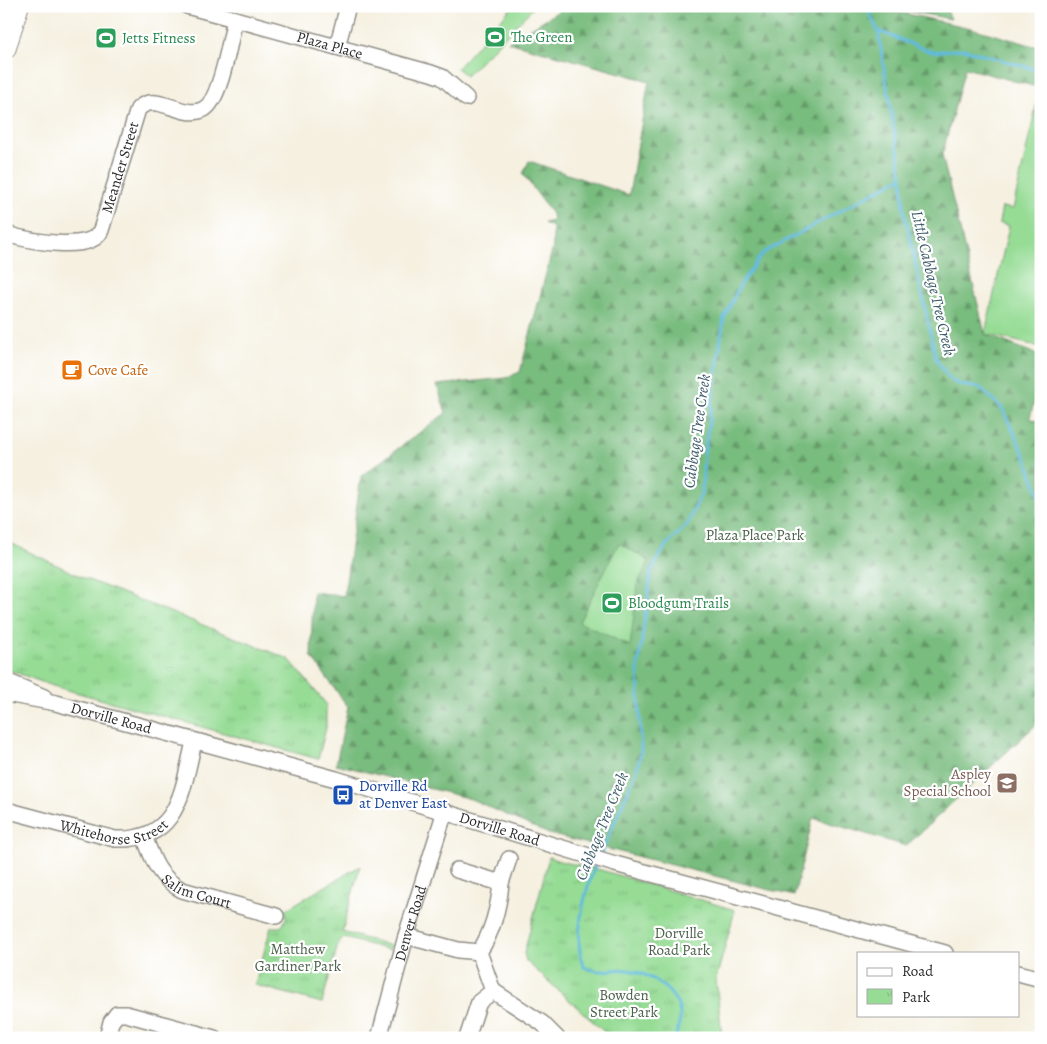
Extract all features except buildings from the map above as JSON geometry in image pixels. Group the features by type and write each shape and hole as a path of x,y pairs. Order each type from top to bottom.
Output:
{"main road":[{"path":"6,49 19,6"}],"street":[{"name":"Plaza Place","path":"187,6 431,73 442,77 466,98"},
{"path":"337,47 348,6"},
{"name":"Meander Street","path":"6,234 41,242 84,242 96,239 101,230 138,109 151,103 192,112 208,107 216,95 235,19"},
{"name":"Dorville Road","path":"6,681 26,688 56,703"},
{"name":"Dorville Road","path":"6,694 56,703 336,779 615,864 942,952"},
{"name":"Whitehorse Street","path":"6,810 107,838 132,840 159,831 169,820 181,792 194,742"},
{"name":"Denver Road","path":"379,1038 406,936 445,811"},
{"name":"Salim Court","path":"144,836 160,872 168,883 182,890 276,916"},
{"path":"479,952 486,942 509,859"},
{"path":"458,870 501,883"},
{"path":"406,936 458,950 479,952"},
{"path":"479,952 493,991 542,1023 557,1038"},
{"path":"1020,974 1041,979"},
{"path":"467,1038 479,1002 493,991"},
{"path":"107,1038 111,1022 117,1014 126,1014 214,1038"}],"green space":[{"name":"The Green","path":"513,6 535,6 466,76 457,68"},
{"name":"Plaza Place Park","path":"567,6 870,6 971,28 1041,48 1041,88 965,68 942,155 985,334 1041,356 1041,375 1030,418 1041,422 1041,720 906,846 813,818 794,896 549,834 471,799 336,764 348,707 311,656 313,592 344,596 361,476 446,413 437,385 506,378 520,372 553,247 553,227 544,223 553,221 552,214 523,174 529,161 629,195 649,81 508,42"},
{"path":"882,6 945,6 951,19"},
{"path":"1038,98 1041,99 1041,347 985,334 1009,226 999,223 1002,207 1013,209"},
{"path":"6,541 86,579 289,659 326,704 326,728 318,759 53,686 6,669"},
{"name":"Bloodgum Trails","path":"619,543 649,561 638,583 630,646 579,622"},
{"path":"549,857 566,863 594,868 735,910 716,979 722,1038 611,1038 526,961 524,953"},
{"name":"Matthew Gardiner Park","path":"360,866 342,932 391,946 390,950 344,938 339,941 322,1003 255,985 271,927 281,927 286,919 285,910"}],"waterway":[{"name":"Little Cabbage Tree Creek","path":"866,6 878,31 902,177 904,210 936,359 948,377 957,384 979,387 1002,408 1026,458 1041,500"},
{"path":"878,31 932,52 963,49 1041,71"},
{"name":"Cabbage Tree Creek","path":"600,856 637,770 641,752 638,668 651,572 666,545 687,525 702,492 704,456 724,318 741,283 763,253 902,177"},
{"name":"Cabbage Tree Creek","path":"596,864 581,915 579,943 584,967 597,971 628,970 643,974 665,988 676,1001 680,1012 675,1038"}],"place":[{"name":"The Green","path":"495,37"},
{"name":"Jetts Fitness","path":"106,38"},
{"name":"Cove Cafe","path":"72,370"},
{"name":"Bloodgum Trails","path":"612,603"},
{"name":"Aspley Special School","path":"1007,783"},
{"name":"Dorville Rd at Denver East","path":"343,795"}],"park label":[{"name":"Dorville Road Park","path":"679,942"},
{"name":"Bowden Street Park","path":"624,1004"}]}
